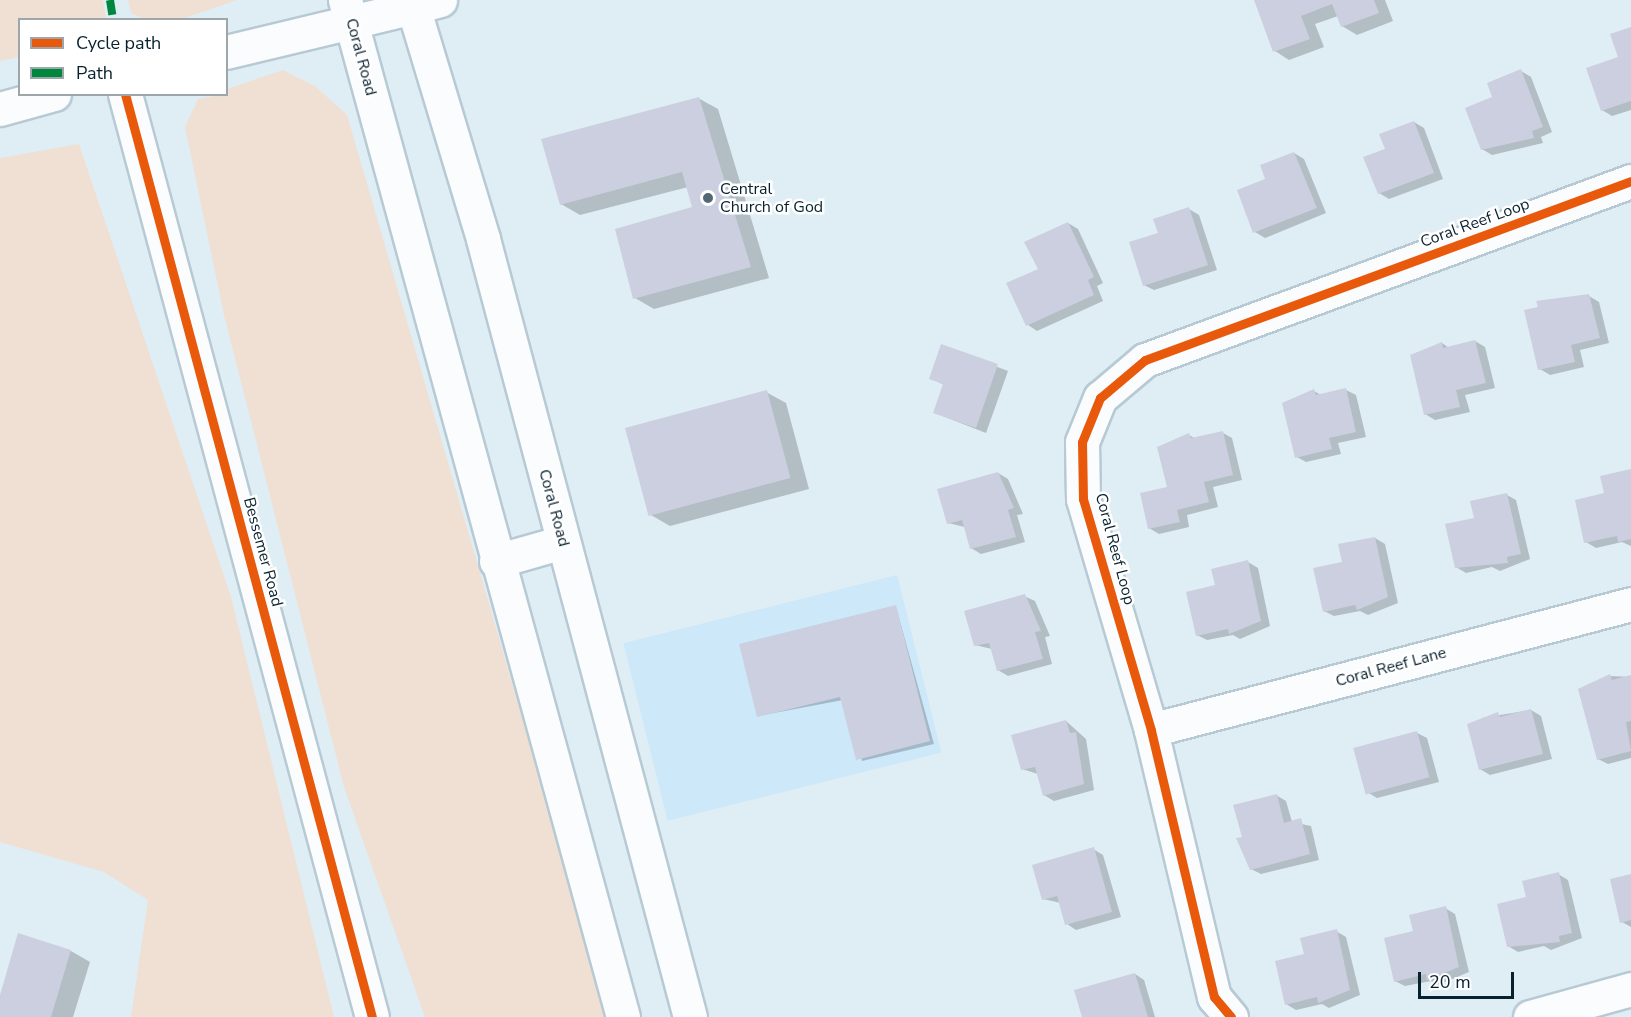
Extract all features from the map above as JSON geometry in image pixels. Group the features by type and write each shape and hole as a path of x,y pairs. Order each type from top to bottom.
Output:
{"street":[{"path":"228,51 349,11 422,2"},
{"name":"Coral Road","path":"422,2 690,1017"},
{"name":"Coral Road","path":"349,11 496,561 623,1017"},
{"path":"0,109 47,96"},
{"name":"Bessemer Road","path":"126,96 372,1017"},
{"name":"Coral Reef Loop","path":"1231,1017 1214,997 1151,730 1083,499 1083,442 1100,398 1145,360 1631,181"},
{"path":"496,561 563,542"},
{"name":"Coral Reef Lane","path":"1151,730 1631,604"},
{"path":"1530,1017 1631,989"}],"shaded area":[{"path":"0,0 103,0 106,18 18,18 18,57 0,61"},
{"path":"128,0 237,0 185,18 142,18 131,13"},
{"path":"283,70 315,86 347,115 609,1017 425,1017 344,787 224,315 185,127 198,99 228,96 228,89"},
{"path":"79,144 231,597 334,1017 131,1017 148,900 104,872 0,842 0,158"},
{"path":"897,575 941,753 668,821 623,643"}],"building":[{"path":"1254,0 1374,0 1379,13 1341,27 1332,4 1301,16 1310,39 1273,52"},
{"path":"1631,27 1631,101 1601,111 1586,68 1618,57 1610,34"},
{"path":"1521,69 1543,127 1532,131 1534,138 1481,150 1465,108 1492,97 1487,83"},
{"name":"Central Church of God","path":"699,97 751,267 633,299 615,229 692,207 682,172 560,205 541,139"},
{"path":"1414,121 1434,173 1378,194 1363,157 1385,149 1379,134"},
{"path":"1294,152 1317,208 1253,233 1237,190 1265,179 1260,165"},
{"path":"1189,207 1208,265 1143,286 1129,242 1158,233 1153,219"},
{"path":"1068,222 1094,277 1088,280 1094,295 1026,326 1006,283 1038,269 1024,242"},
{"path":"1589,294 1600,338 1571,345 1575,362 1538,370 1524,310 1538,307 1536,301"},
{"path":"1475,340 1486,383 1456,390 1460,407 1424,415 1410,355 1442,342 1443,348"},
{"path":"941,344 998,364 976,428 933,413 943,384 929,379"},
{"path":"1346,388 1356,432 1329,438 1332,449 1295,458 1282,403 1314,389 1316,395"},
{"path":"767,390 791,478 649,516 625,428"},
{"path":"1223,431 1233,475 1204,482 1209,502 1177,510 1180,522 1148,529 1140,493 1167,487 1157,447 1189,433 1191,438"},
{"path":"1631,469 1631,539 1618,542 1617,536 1584,543 1575,500 1604,493 1600,476"},
{"path":"998,472 1014,508 1008,510 1016,537 970,549 962,520 947,524 937,489"},
{"path":"1507,493 1521,554 1507,557 1508,563 1455,568 1445,524 1474,518 1470,501"},
{"path":"1375,537 1388,597 1357,610 1355,605 1323,612 1313,568 1342,562 1338,544"},
{"path":"1248,560 1261,621 1229,634 1228,629 1196,636 1186,592 1215,585 1211,569"},
{"path":"1025,594 1041,631 1035,632 1043,659 997,671 989,643 974,646 964,611"},
{"path":"896,605 930,741 856,760 840,697 757,717 739,644"},
{"path":"1610,674 1612,680 1631,675 1631,721 1626,722 1631,751 1597,760 1578,689"},
{"path":"1531,709 1543,754 1479,770 1467,724 1498,712 1500,717"},
{"path":"1066,720 1070,733 1076,732 1084,784 1043,796 1035,767 1021,770 1011,735"},
{"path":"1417,731 1429,777 1366,794 1353,748"},
{"path":"1277,794 1284,823 1301,818 1310,854 1250,870 1236,838 1242,837 1233,805"},
{"path":"1094,847 1112,912 1065,925 1057,896 1042,900 1032,865"},
{"path":"1559,872 1572,933 1559,936 1560,942 1507,947 1497,904 1526,897 1522,881"},
{"path":"1631,874 1631,920 1620,923 1610,879"},
{"path":"1446,906 1459,967 1427,980 1426,974 1394,982 1384,938 1413,931 1409,915"},
{"path":"1337,929 1350,990 1318,1003 1317,997 1285,1005 1275,961 1304,954 1300,938"},
{"path":"18,933 71,950 51,1017 0,1017 0,995"},
{"path":"1135,973 1148,1017 1082,1017 1074,990"}],"marked path":[{"path":"110,0 113,18"}],"cycle path":[{"path":"126,96 372,1017"},
{"path":"1231,1017 1214,997 1151,730 1083,499 1082,442 1100,398 1145,360 1631,181"}],"place":[{"name":"Central Church of God","path":"708,198"}]}
